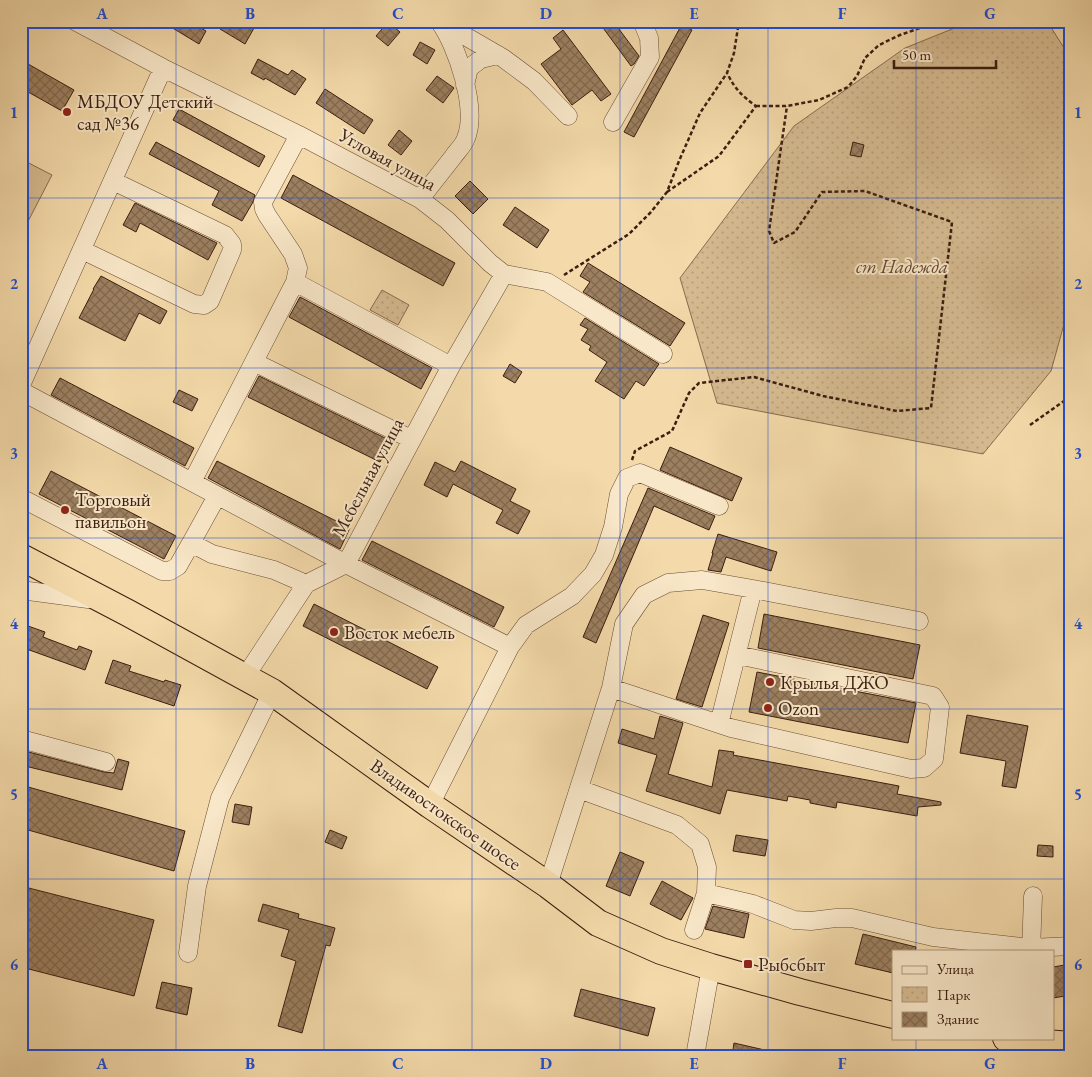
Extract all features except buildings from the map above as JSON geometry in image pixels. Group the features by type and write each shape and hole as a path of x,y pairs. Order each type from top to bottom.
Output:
{"highway":[{"name":"Владивостокское шоссе","path":"21,557 107,601 272,692 430,805 548,885 598,923 661,950 711,967 892,1015"},
{"path":"1032,1040 1071,1045"}],"street":[{"name":"Угловая улица","path":"75,21 163,68 300,134 420,199 448,220 490,264 504,274 547,282 663,354"},
{"path":"440,21 498,56 534,81 568,116"},
{"path":"420,199 466,139 469,125 468,100 458,58 440,21"},
{"path":"613,122 650,57 649,38 642,21"},
{"path":"465,84 469,68 481,59 498,56"},
{"path":"21,385 163,68"},
{"path":"192,482 295,282 298,268 293,254 267,215 263,202 300,134"},
{"path":"82,250 194,304 204,305 210,301 232,250 232,244 225,235 113,181"},
{"name":"Мебельная улица","path":"306,584 346,564 411,439 504,274"},
{"path":"295,282 451,366"},
{"path":"254,362 411,439"},
{"path":"21,391 346,564 510,647"},
{"path":"430,805 510,647 526,625 572,596 593,574 604,555 613,527 619,494 627,478 640,473 719,506"},
{"path":"21,498 162,572 170,571 178,566 217,496"},
{"path":"191,543 212,554 274,570 306,584 245,677"},
{"path":"548,885 611,688 624,624 644,595 668,583 702,580 919,621"},
{"path":"719,724 753,589"},
{"path":"21,590 107,601"},
{"path":"611,688 731,728 912,769 924,768 934,759 940,707 933,696 737,655"},
{"path":"188,953 197,886 220,798 272,692"},
{"path":"21,739 106,762"},
{"path":"579,788 677,825 700,844 707,867 706,893 694,930"},
{"path":"706,893 753,904 794,920 812,922 836,918 852,918 933,937 1031,949 1071,946"},
{"path":"1031,949 1034,896"},
{"path":"695,1056 711,967"}],"path":[{"path":"547,282 568,273 629,234 652,212 666,192 700,113 728,73 734,52 739,21"},
{"path":"888,21 890,23 914,21 930,26"},
{"path":"728,73 734,87 756,106 787,106 819,100 848,87 857,76 865,58 879,45 900,35 940,21"},
{"path":"666,192 719,156 756,106"},
{"path":"627,478 635,451 672,431 689,393 699,383 754,378 823,396 897,411 932,408 952,222 865,191 822,192 794,232 774,243 769,231 787,106"},
{"path":"1030,425 1071,396"}],"green space":[{"name":"ст Надежда","path":"972,21 1047,21 1071,59 1071,299 1051,371 983,454 717,403 680,278 794,126 905,48"},
{"path":"21,159 52,175 21,235"},
{"path":"382,290 409,305 398,325 370,310"}],"place":[{"name":"МБДОУ Детский сад №36","path":"67,112"},
{"name":"Торговый павильон","path":"65,510"},
{"name":"Восток мебель","path":"334,632"},
{"name":"Крылья ДЖО","path":"770,682"},
{"name":"Ozon","path":"768,708"},
{"name":"Рыбсбыт","path":"748,964"}]}
